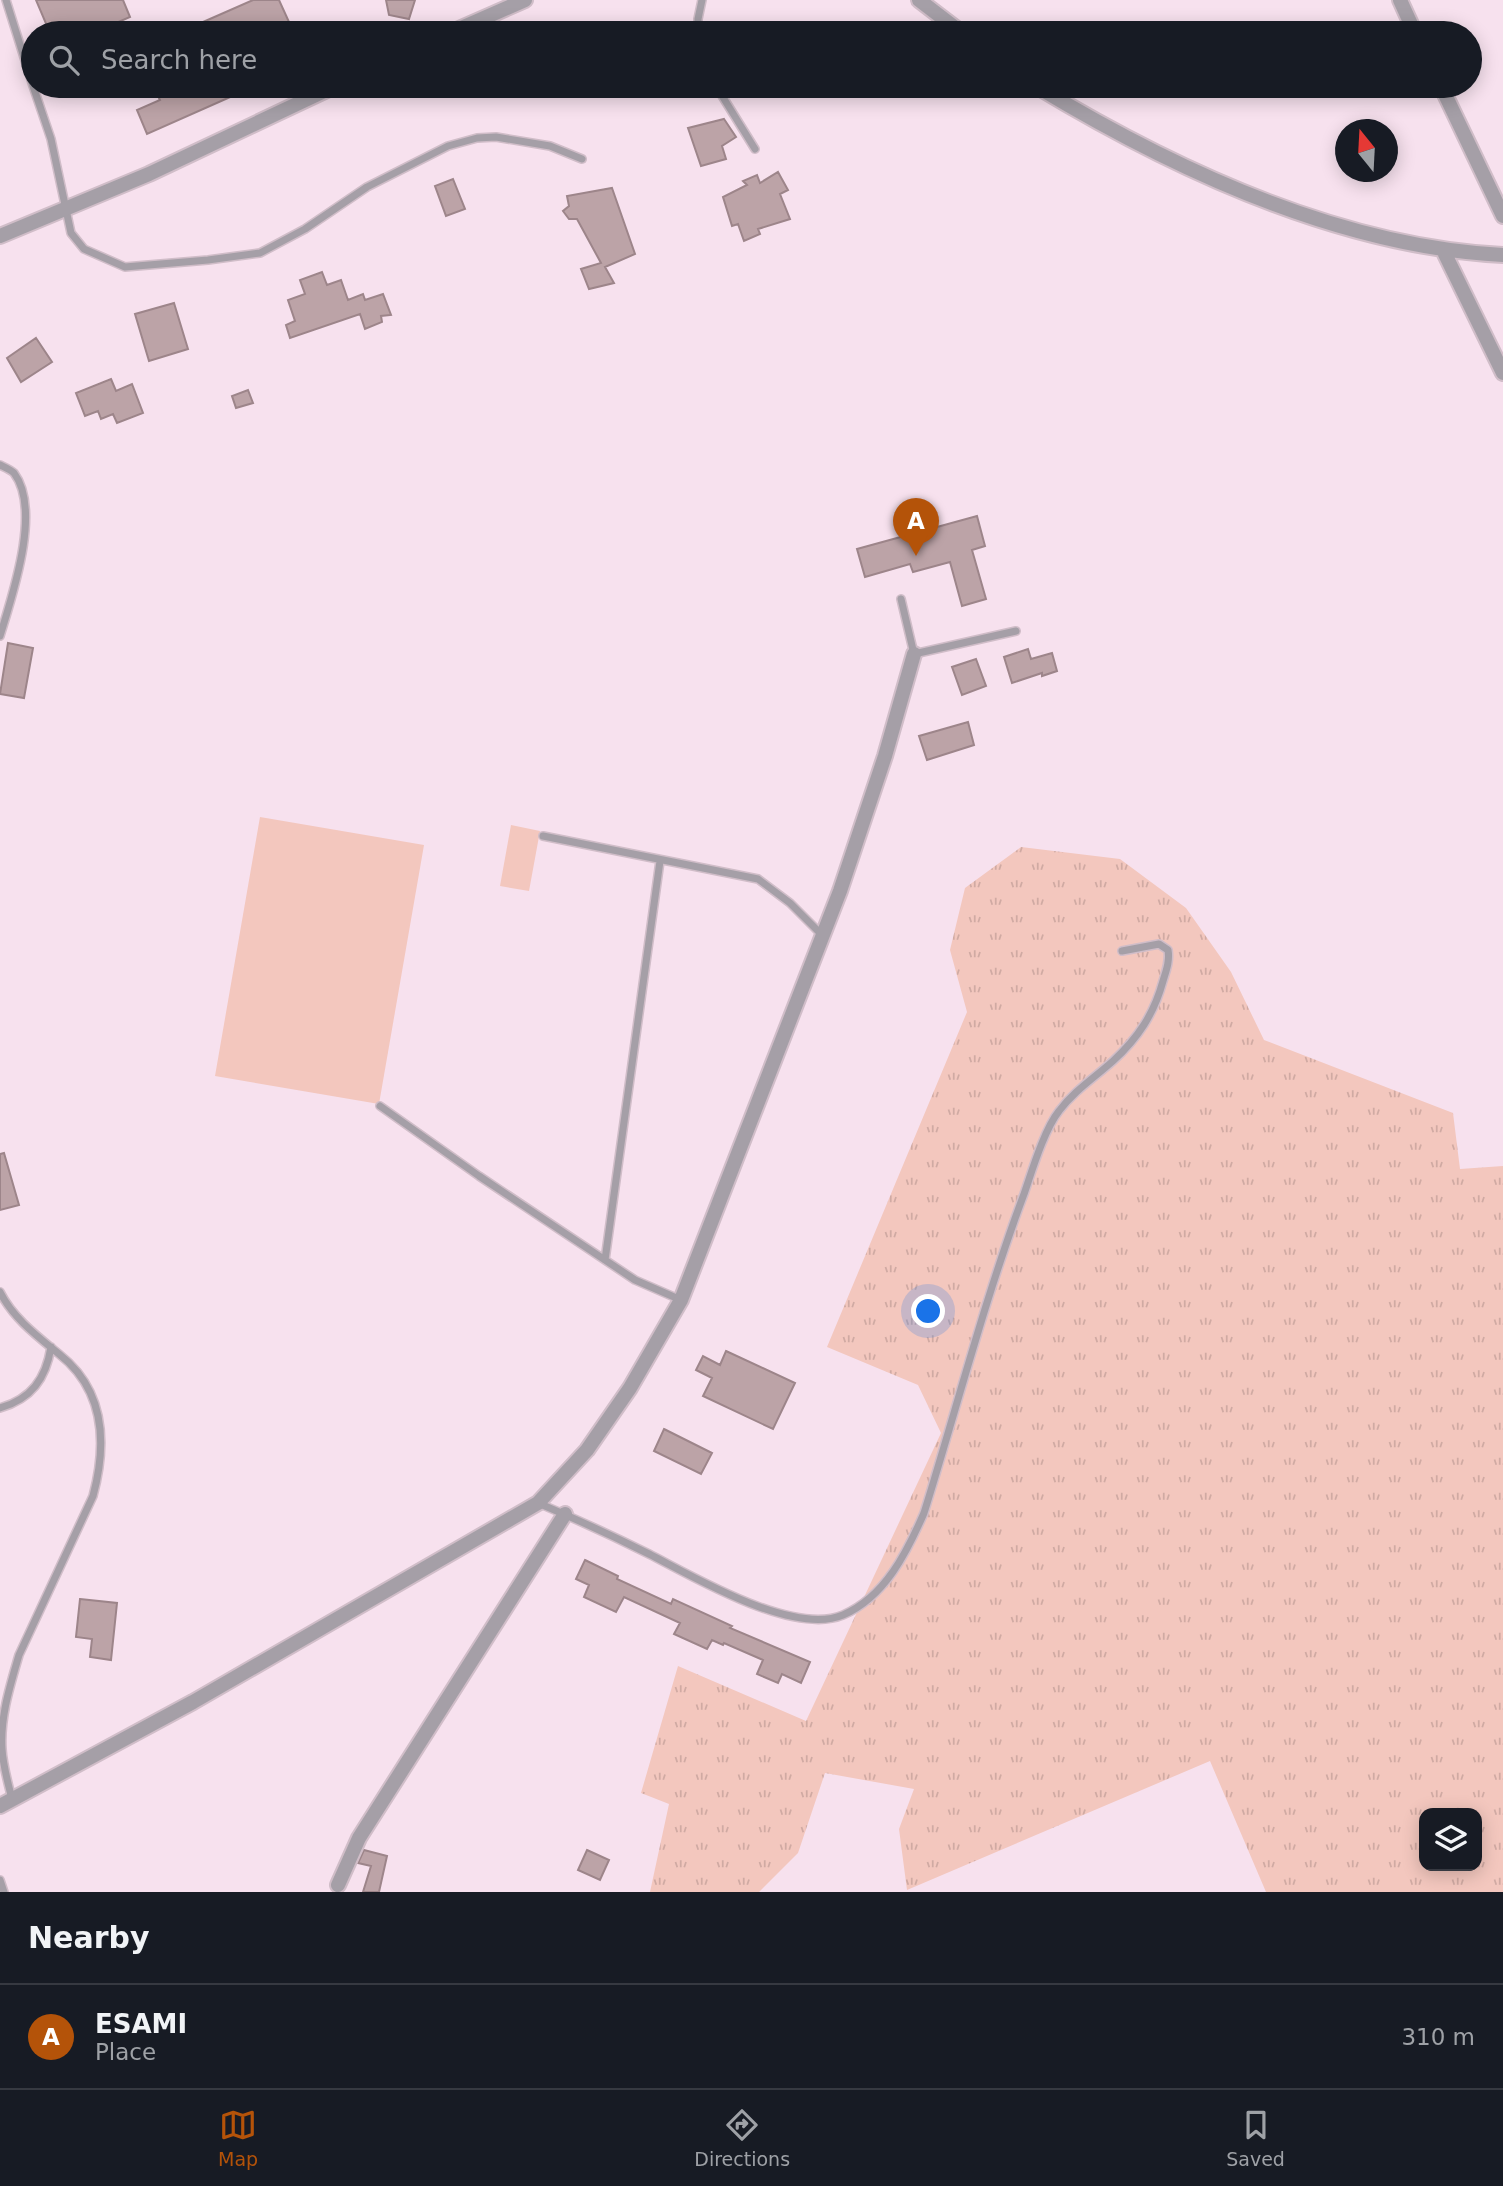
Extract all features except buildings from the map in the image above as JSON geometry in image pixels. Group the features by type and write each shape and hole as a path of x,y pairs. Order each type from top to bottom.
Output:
{"street":[{"path":"477,21 525,0"},
{"path":"919,0 946,21"},
{"path":"1400,0 1410,21"},
{"path":"0,236 149,174 310,98"},
{"path":"1056,98 1180,163 1274,205 1341,226 1443,250 1503,255"},
{"path":"1447,98 1503,216"},
{"path":"1443,250 1503,373"},
{"path":"6,1803 192,1702 538,1503 587,1450 630,1388 681,1300 759,1095 824,936 869,808 914,654"},
{"path":"338,1885 359,1838 565,1514"}],"lane":[{"path":"6,0 21,48"},
{"path":"698,21 702,0"},
{"path":"37,98 51,139 71,233 84,249 125,267 260,253 304,229 367,187 447,146 477,138 496,137 550,146 582,159"},
{"path":"723,98 755,149"},
{"path":"0,465 13,473 26,504 21,564 0,636"},
{"path":"901,599 914,654 1016,631"},
{"path":"543,836 758,879 790,903 824,936"},
{"path":"606,1260 660,861"},
{"path":"538,1503 708,1585 748,1602 794,1616 834,1618 866,1602 906,1553 924,1513 1008,1236 1057,1113 1082,1086 1113,1061 1131,1042 1154,1010 1168,962 1168,950 1159,944 1122,951"},
{"path":"380,1106 635,1280 681,1300"},
{"path":"0,1292 12,1313 79,1373 89,1386 98,1415 101,1439 93,1496 19,1656 5,1705 2,1748 6,1803"},
{"path":"0,1312 12,1313"},
{"path":"0,1408 32,1391 42,1378 51,1347"},
{"path":"0,1880 4,1892"}],"green space":[{"path":"260,817 424,845 379,1104 215,1076"},
{"path":"511,825 540,831 529,891 500,886"},
{"path":"1021,847 1120,859 1186,908 1231,972 1264,1040 1453,1113 1460,1169 1503,1166 1503,1892 1266,1892 1210,1761 907,1890 899,1829 914,1789 825,1773 798,1853 759,1892 650,1892 669,1804 641,1793 678,1666 806,1721 941,1433 918,1385 827,1347 967,1012 950,950 965,888"}],"place":[{"name":"ESAMI","path":"916,556"}]}
